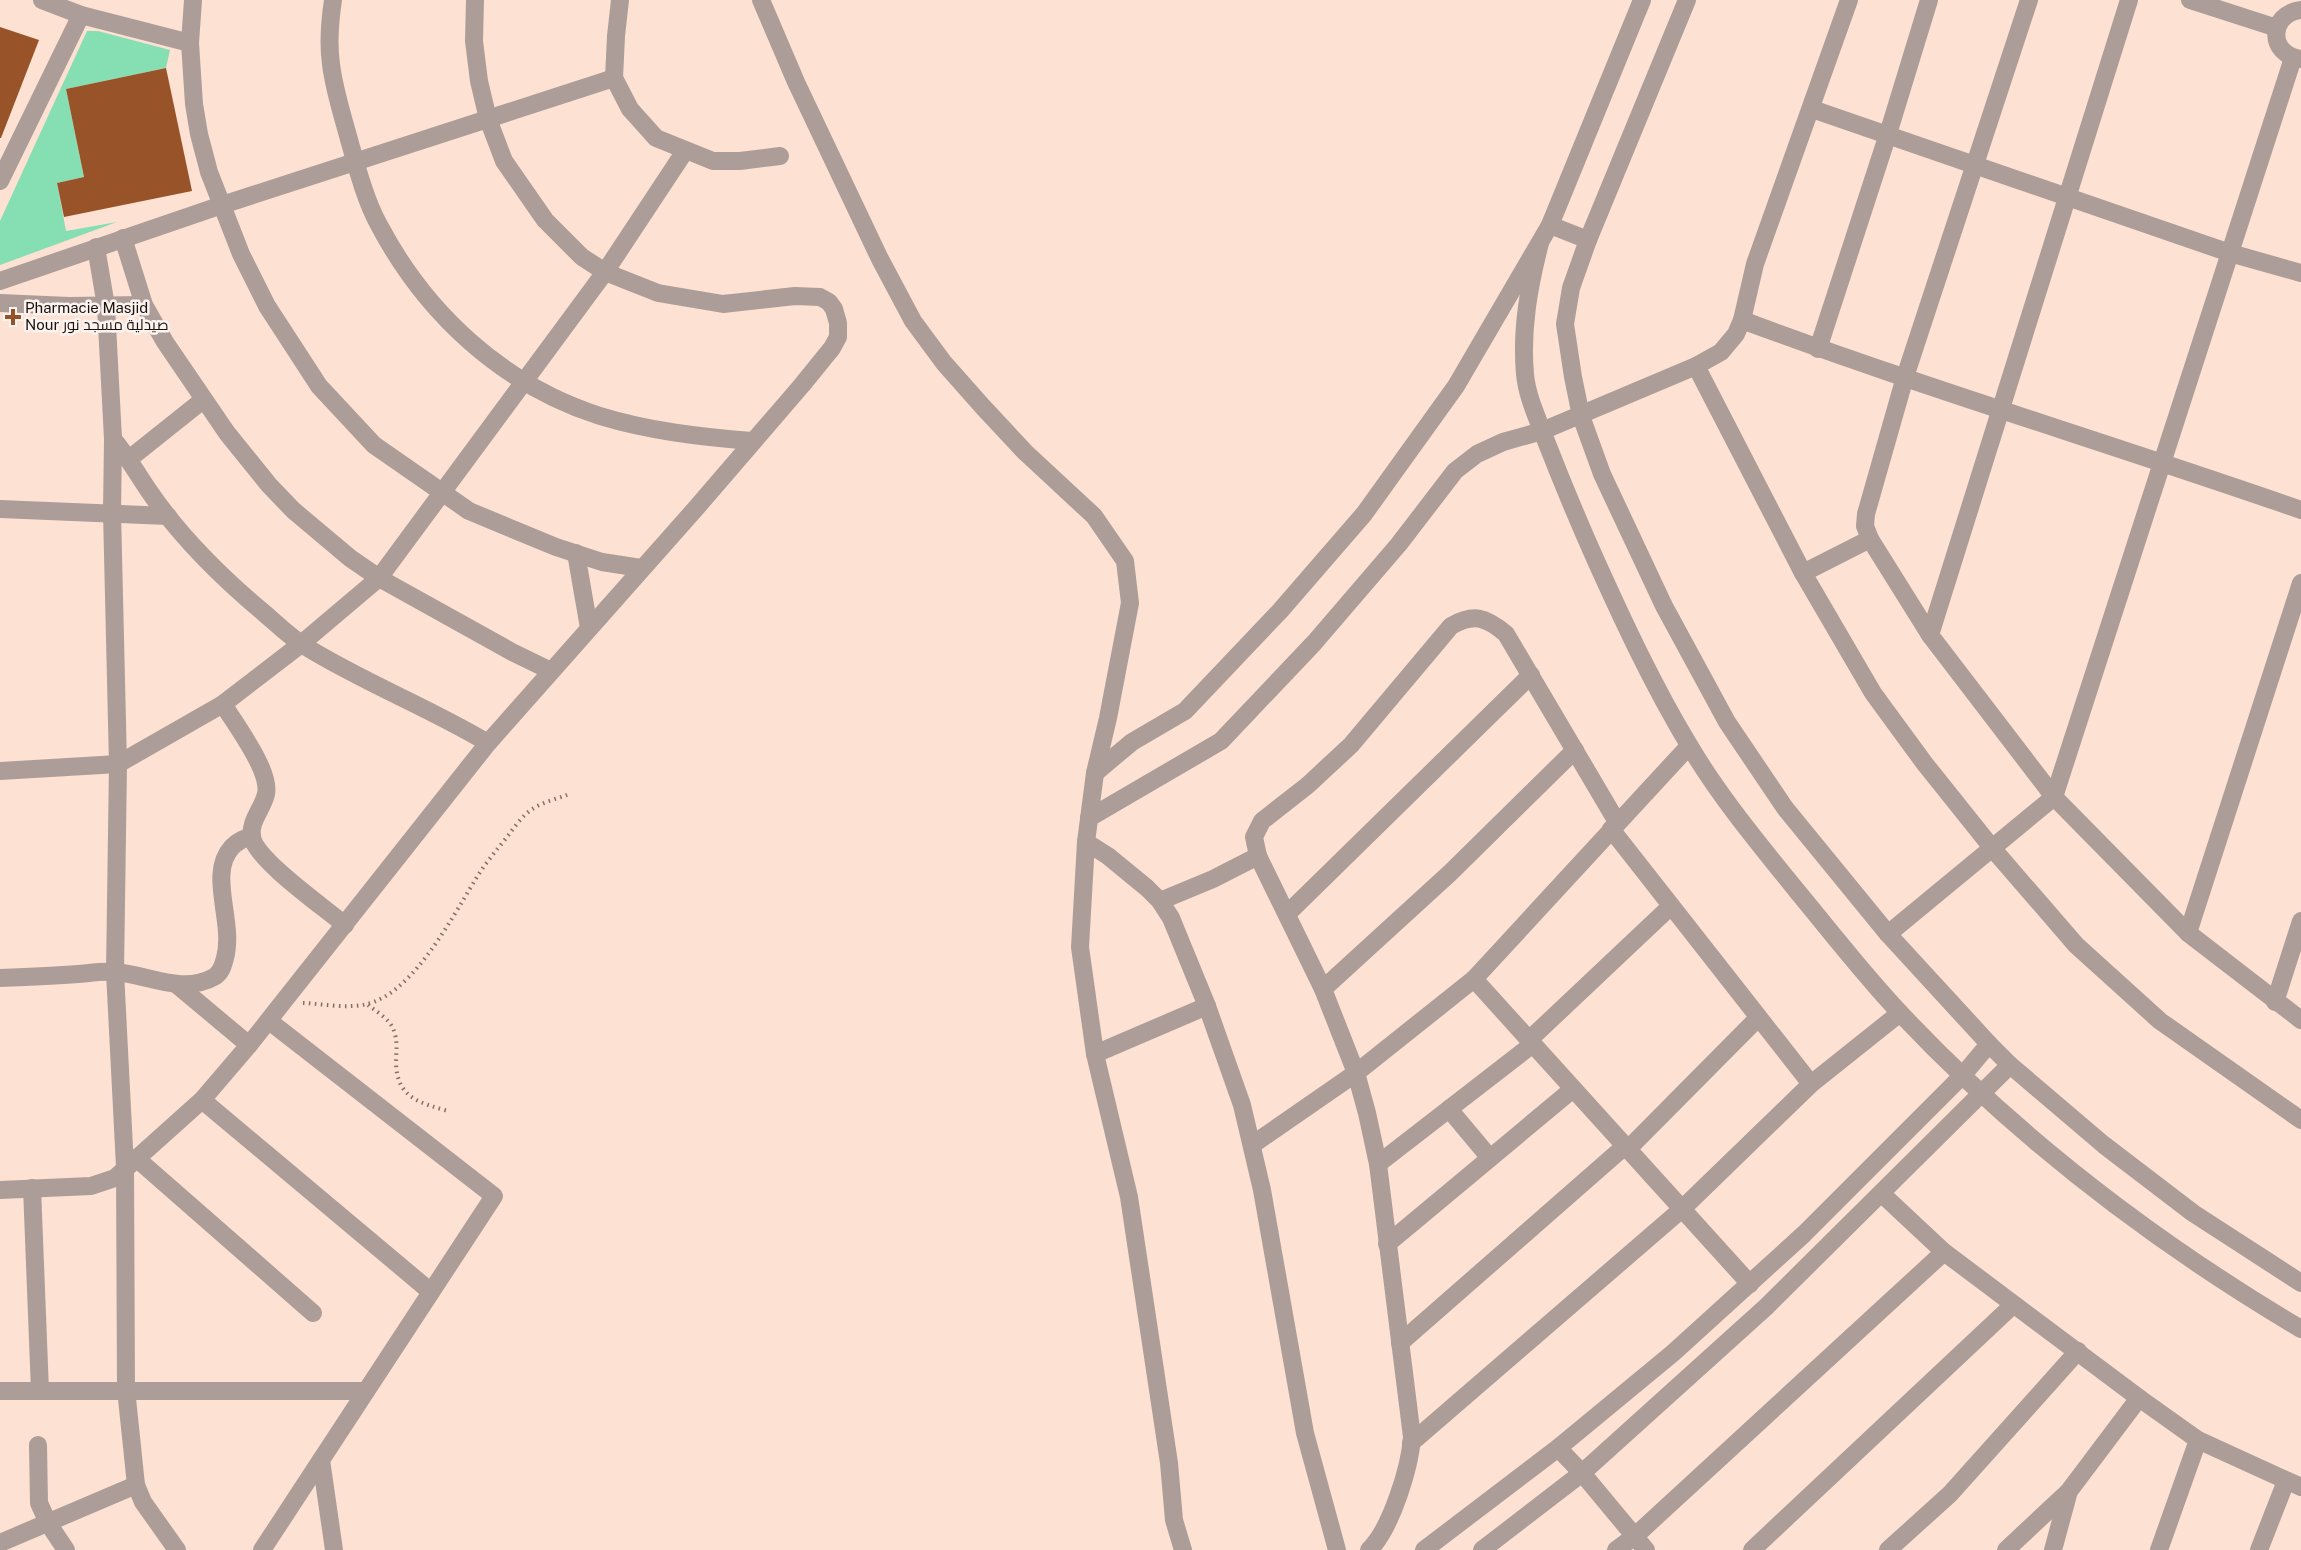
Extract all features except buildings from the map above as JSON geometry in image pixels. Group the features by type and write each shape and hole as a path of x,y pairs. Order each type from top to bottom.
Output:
{"street":[{"path":"42,0 81,15 190,43"},
{"path":"193,0 190,43 194,104 208,172 241,254 267,306 319,386 374,445 469,511 545,543 602,562 641,568"},
{"path":"333,0 330,63 355,161 377,223 400,261 430,302 488,357 523,382 559,400 600,416 688,435 752,441"},
{"path":"0,1190 98,1184 115,1178 202,1100 285,1002 488,743 826,356 838,338 837,314 828,302 820,297 723,304 658,292 605,272 582,257 545,219 504,161 488,119 479,81 474,41 475,0"},
{"path":"620,0 614,78 630,109 656,138 713,161 740,161 780,156"},
{"path":"761,0 796,82 880,259 913,321 944,363 982,407 1025,452 1094,516 1125,561 1130,603 1095,773 1086,842 1080,947 1095,1054 1129,1197 1169,1463 1174,1520 1183,1550"},
{"path":"1095,773 1132,742 1185,711 1280,611 1364,514 1456,386 1550,225 1642,0"},
{"path":"1687,0 1588,240 1571,288 1565,324 1581,416 1602,474 1664,606 1727,722 1785,808 1888,934 1989,1044 2010,1065 2104,1145 2193,1213 2301,1283"},
{"path":"1089,818 1221,741 1314,643 1391,553 1455,471 1477,454 1503,442 1542,431 1581,416 1696,366 1721,352 1736,334 1742,320 1755,264 1849,0"},
{"path":"1818,348 1929,0"},
{"path":"2029,0 1905,377 1866,514 1865,526 1870,539 1930,635 2054,797 2188,933 2301,1020"},
{"path":"1930,635 2129,0"},
{"path":"2190,0 2277,28"},
{"path":"1888,934 2054,797 2230,253 2297,58 2281,49 2276,36 2277,28 2285,15 2301,10"},
{"path":"0,181 81,15"},
{"path":"0,281 355,161 614,78"},
{"path":"1812,109 2068,195 2230,253 2301,273"},
{"path":"0,771 118,764 223,704 301,644 379,578 605,272 685,151"},
{"path":"1550,225 1588,240"},
{"path":"123,238 144,304 165,342 203,400 269,485 293,510 350,558 379,578 512,652 551,671"},
{"path":"1540,243 1530,283 1525,326 1525,376 1532,404 1566,494 1628,632 1689,746 1753,836 1855,963 1900,1013 1982,1094 2076,1174 2162,1238 2259,1304 2301,1329"},
{"path":"96,247 106,306 113,439 112,512 118,764 115,972 130,1163 126,1389 136,1485 143,1502 177,1550"},
{"path":"0,303 69,306 144,304"},
{"path":"1742,320 2001,411 2163,461 2301,510"},
{"path":"1696,366 1803,573 1873,693 1924,764 1993,849 2076,945 2160,1021 2301,1120"},
{"path":"129,459 203,400"},
{"path":"113,439 168,516 221,577 301,644 366,681 454,723 488,743"},
{"path":"0,509 168,516"},
{"path":"1803,573 1870,539"},
{"path":"576,553 589,628"},
{"path":"2188,933 2301,583"},
{"path":"1369,1550 1393,1510 1407,1470 1411,1443 1411,1423 1378,1164 1356,1073 1323,989 1258,856 1254,837 1262,821 1308,785 1351,745 1451,626 1469,618 1480,618 1496,625 1506,634 1575,750 1614,826 1671,906 1811,1084"},
{"path":"1287,914 1531,675"},
{"path":"223,704 267,782 264,799 253,825 252,836 257,849 273,866 345,925"},
{"path":"1252,1145 1356,1073 1474,979 1689,746"},
{"path":"1323,989 1450,873 1575,750"},
{"path":"0,978 115,972 176,984 198,982 219,973 229,939 221,881 222,864 227,853 236,844 245,837 252,836"},
{"path":"1086,842 1108,856 1160,901 1183,944 1207,1006 1242,1105 1252,1145 1305,1433 1337,1550"},
{"path":"1160,901 1213,879 1258,856"},
{"path":"1378,1164 1531,1042 1671,906"},
{"path":"2275,1002 2301,921"},
{"path":"1474,979 1750,1284"},
{"path":"176,984 249,1045"},
{"path":"1095,1054 1207,1006"},
{"path":"1411,1443 1682,1209 1811,1084 1900,1013"},
{"path":"1400,1343 1626,1148 1758,1018"},
{"path":"262,1550 494,1196 269,1021"},
{"path":"1424,1550 1558,1448 1726,1306 1804,1233 1963,1075 1989,1044"},
{"path":"1482,1550 1582,1473 1746,1325 1882,1194 2010,1065"},
{"path":"1387,1244 1573,1089"},
{"path":"202,1100 431,1292"},
{"path":"1449,1109 1490,1158"},
{"path":"130,1163 312,1313"},
{"path":"32,1188 40,1391"},
{"path":"1882,1194 1944,1252 2198,1440 2294,1484 2259,1550"},
{"path":"1616,1550 1640,1543 1944,1252"},
{"path":"1752,1550 2013,1305"},
{"path":"1726,1306 1746,1325"},
{"path":"1887,1550 1950,1494 2078,1352"},
{"path":"0,1391 126,1389 366,1391"},
{"path":"2006,1550 2069,1491 2139,1398"},
{"path":"2159,1550 2198,1440"},
{"path":"38,1445 39,1503 48,1523 66,1550"},
{"path":"1558,1448 1582,1473 1640,1543"},
{"path":"321,1460 334,1550"},
{"path":"0,1544 136,1485"},
{"path":"2053,1550 2069,1491"}],"path":[{"path":"285,1002 351,1006 368,1004 381,999 412,973 454,916 490,858 518,822 531,809 569,794"},
{"path":"368,1004 387,1020 394,1031 397,1043 397,1072 406,1092 412,1100 448,1112"}],"green space":[{"path":"87,31 98,31 170,50 166,68 66,89 84,177 57,183 66,231 117,222 0,265 0,221"}],"place":[{"name":"Pharmacie Masjid Nour صيدلية مسجد نور","path":"13,317"}]}
